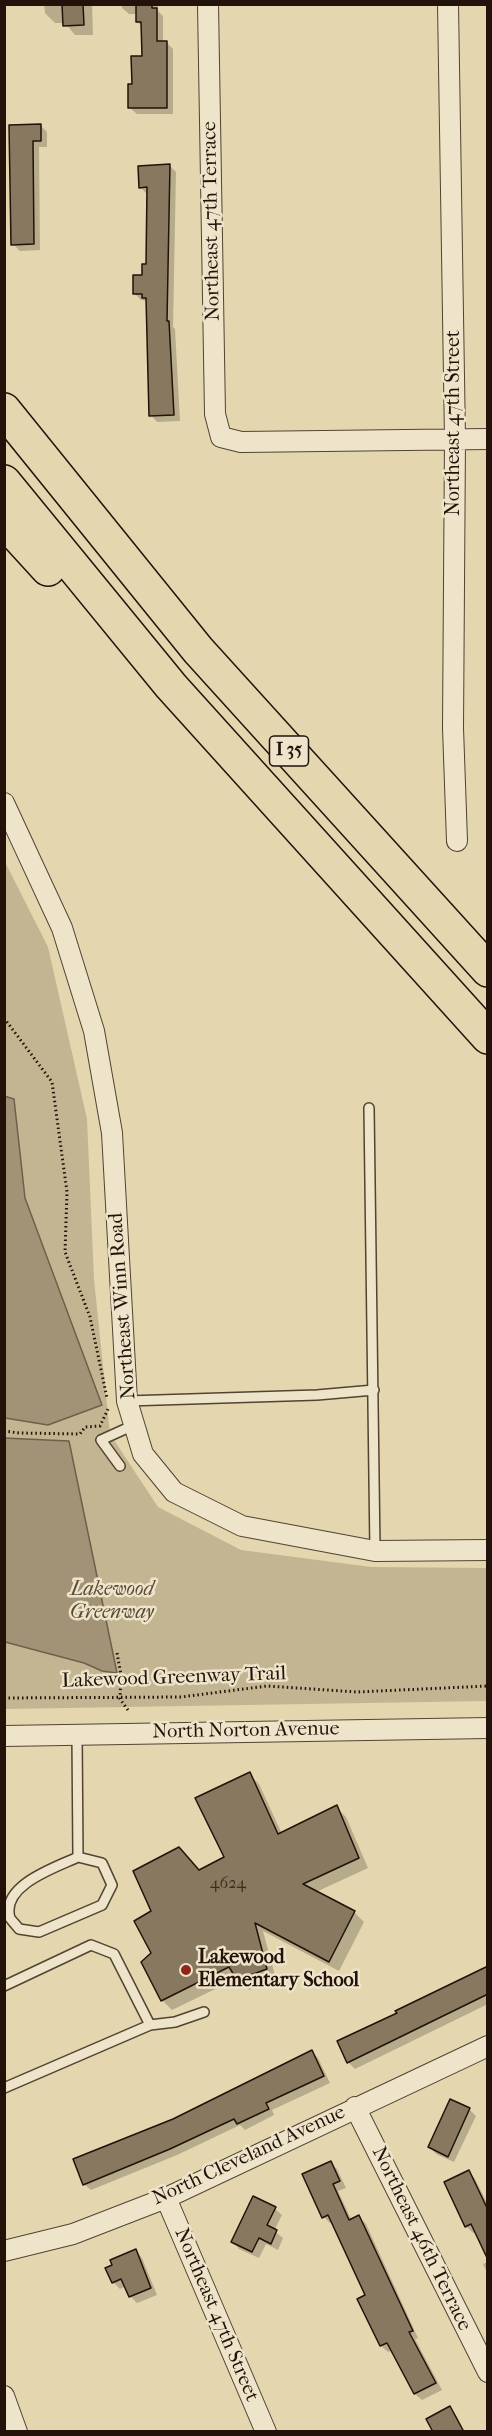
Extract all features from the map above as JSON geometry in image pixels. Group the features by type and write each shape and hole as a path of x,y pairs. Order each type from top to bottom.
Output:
{"highway":[{"name":"I 35","path":"4,410 198,650 488,970"},
{"name":"I 35","path":"4,482 171,686 488,1037"},
{"path":"4,521 113,641 171,686"}],"street":[{"name":"Northeast 47th Terrace","path":"208,4 215,414 221,437 242,442 455,439"},
{"name":"Northeast 47th Street","path":"448,4 455,439 453,728 457,841"},
{"path":"455,439 488,439"},
{"name":"Northeast Winn Road","path":"4,803 62,928 94,1030 112,1133 127,1401 142,1454 174,1492 242,1526 375,1551 488,1550"},
{"name":"North Norton Avenue","path":"4,1736 488,1728"},
{"name":"North Cleveland Avenue","path":"4,2251 73,2234 166,2198 488,2046"},
{"name":"Northeast 46th Terrace","path":"355,2107 488,2372"},
{"name":"Northeast 47th Street","path":"166,2198 266,2432"},
{"path":"4,2396 16,2432"}],"lane":[{"path":"369,1108 375,1551"},
{"path":"127,1401 317,1395 374,1390"},
{"path":"120,1466 101,1440 134,1425"},
{"path":"77,1735 78,1857"},
{"path":"78,1857 102,1863 112,1885 102,1905 39,1932 19,1929 10,1918 9,1902 21,1885 78,1857"},
{"path":"4,1986 91,1945 114,1954 150,2025"},
{"path":"4,2088 150,2025 175,2022 204,2012"}],"path":[{"path":"4,1018 52,1082 67,1192 65,1251 90,1317 110,1410 100,1426 85,1427 80,1434 4,1431"},
{"path":"117,1653 121,1675 120,1698 128,1710"},
{"name":"Lakewood Greenway Trail","path":"4,1698 181,1696 267,1686 357,1692 488,1686"}],"green space":[{"name":"Lakewood Greenway","path":"4,860 48,947 87,1119 94,1279 110,1434 158,1507 241,1550 371,1567 487,1568 487,1701 5,1709"}],"shaded area":[{"path":"4,1096 14,1099 25,1198 102,1405 48,1425 5,1418"},
{"path":"4,1438 69,1441 117,1673 102,1671 84,1663 5,1642"}],"building":[{"path":"62,4 83,4 84,25 63,26"},
{"path":"136,4 152,4 152,8 157,8 157,41 167,41 167,108 128,108 128,84 132,84 131,56 142,56 141,22 136,22"},
{"path":"41,124 41,141 33,141 34,244 11,245 9,125"},
{"path":"170,164 167,321 169,321 174,415 149,416 146,298 142,298 142,294 133,294 133,275 142,275 142,264 146,264 147,187 139,188 138,166"},
{"name":"Lakewood Elementary School","path":"250,1772 278,1834 337,1805 359,1858 303,1884 355,1911 329,1962 255,1923 267,1969 237,1980 229,1967 161,2001 141,1962 151,1953 134,1921 151,1911 133,1871 179,1847 199,1870 224,1857 195,1798"},
{"path":"488,1966 488,1994 347,2063 337,2041"},
{"path":"312,2050 324,2076 266,2103 269,2109 237,2124 234,2119 170,2149 83,2185 73,2159 173,2119"},
{"path":"450,2099 470,2108 448,2157 428,2147"},
{"path":"331,2161 340,2181 333,2184 349,2220 359,2215 413,2331 409,2332 436,2383 414,2394 387,2343 380,2346 357,2299 365,2295 328,2215 322,2218 302,2174"},
{"path":"469,2170 488,2210 488,2260 471,2224 465,2227 444,2182"},
{"path":"253,2196 276,2207 267,2225 277,2230 271,2244 259,2238 252,2252 231,2242"},
{"path":"136,2249 151,2288 129,2297 121,2279 112,2283 105,2268 112,2265 110,2260"},
{"path":"450,2406 464,2432 433,2432 426,2419"}],"place":[{"name":"Lakewood Elementary School","path":"186,1970"}]}
